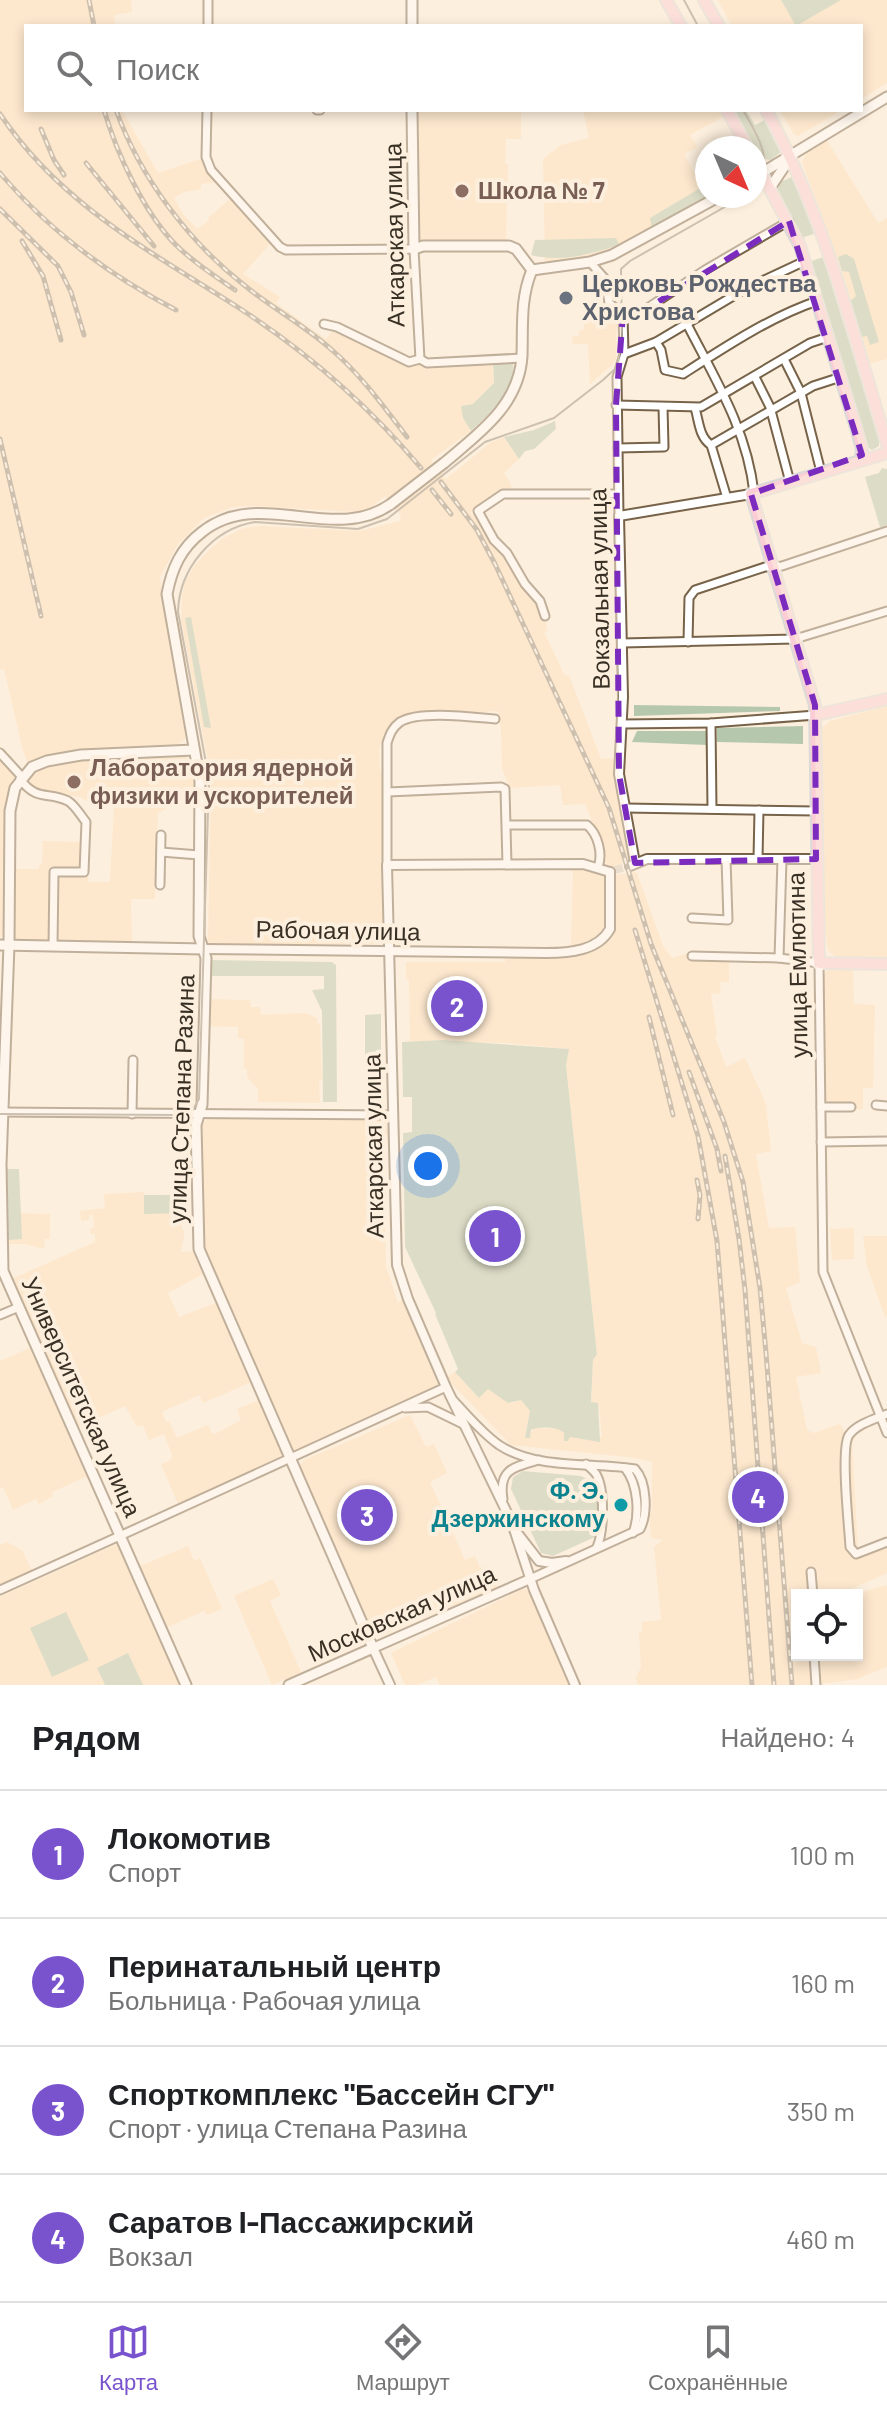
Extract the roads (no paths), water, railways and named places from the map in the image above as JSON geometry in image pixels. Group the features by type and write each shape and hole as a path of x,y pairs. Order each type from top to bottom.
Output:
{"main road":[{"path":"412,0 412,24"},
{"path":"666,0 680,24"},
{"path":"704,0 718,24"},
{"path":"863,112 887,97"},
{"name":"Аткарская улица","path":"412,112 414,249"},
{"path":"728,112 741,136"},
{"path":"767,112 791,155 824,238 887,444"},
{"path":"767,170 862,112"},
{"path":"770,188 791,155"},
{"path":"767,185 789,221 805,261 862,449 861,460"},
{"path":"532,270 590,262 628,247 698,208"},
{"path":"414,249 423,246 509,246 516,249 532,270"},
{"path":"522,358 522,304 532,270"},
{"name":"улица Степана Разина","path":"373,1648 199,1249 197,1114 202,1105 206,958 199,936 200,781 167,594 171,574 185,548 222,519 253,512 359,520 391,504 480,432 508,402 519,377 522,358"},
{"path":"753,493 887,453"},
{"name":"улица Емлютина","path":"753,493 816,715 819,963"},
{"path":"816,715 887,699"},
{"path":"21,778 39,763 71,757 194,750"},
{"name":"Университетская улица","path":"21,778 11,799 4,945 1,1265 186,1685"},
{"name":"Рабочая улица","path":"4,945 204,949"},
{"path":"819,963 887,964"},
{"name":"Московская улица","path":"289,1685 373,1648"}],"street":[{"path":"208,0 208,24"},
{"path":"207,112 206,157 211,170 273,242 286,250 414,249"},
{"path":"590,262 605,279 609,303 623,314 640,313 789,221"},
{"name":"Аткарская улица","path":"414,249 420,359"},
{"path":"624,354 656,342 774,274 805,261"},
{"path":"656,342 665,370 683,374 795,307 817,301"},
{"name":"Вокзальная улица","path":"623,314 624,354 617,377 616,405 622,643 619,774 632,864 647,859 726,859"},
{"path":"324,324 337,327 409,362 420,359 427,363 522,358"},
{"name":"улица Емлютина","path":"687,324 725,394 739,428 753,493"},
{"path":"616,405 695,408 725,394 810,343 828,337"},
{"path":"784,359 801,393 821,472"},
{"path":"755,377 771,411 790,482"},
{"path":"711,445 801,393 841,377"},
{"path":"618,448 664,447 663,407"},
{"path":"695,408 704,439 711,445 727,498"},
{"path":"619,516 753,493"},
{"path":"545,616 540,601 525,584 507,553 494,540 478,511 481,506 503,494 618,494"},
{"path":"688,642 691,593 765,567 782,566 887,531"},
{"path":"622,643 795,639 887,611"},
{"path":"622,724 711,723 816,715"},
{"name":"Аткарская улица","path":"495,719 414,716 400,722 391,731 387,743 397,1265 408,1299 446,1387 512,1523 539,1561 545,1564 566,1561"},
{"path":"711,723 712,809"},
{"path":"0,753 28,790 73,804 86,822 84,872 54,872 53,946"},
{"path":"388,792 505,789 507,865"},
{"path":"625,808 816,811"},
{"path":"758,859 759,810"},
{"path":"387,865 583,864 598,867 601,861 596,835 587,825 507,825"},
{"path":"160,885 161,835"},
{"path":"161,852 199,855"},
{"path":"692,918 728,920 726,859 816,859"},
{"path":"779,958 782,859"},
{"name":"Рабочая улица","path":"204,949 580,951 606,937 610,929 612,871 598,867"},
{"path":"692,956 779,958 819,963"},
{"name":"улица Емлютина","path":"819,963 823,1272 883,1416 887,1433"},
{"path":"132,1114 133,1060"},
{"path":"876,1105 887,1106"},
{"path":"821,1107 851,1107"},
{"path":"2,1112 393,1115"},
{"path":"821,1142 887,1141"},
{"path":"0,1315 19,1307"},
{"path":"0,1590 446,1387"},
{"path":"452,1398 502,1447 539,1460 635,1469 642,1480 644,1522 640,1529 530,1579"},
{"path":"403,1408 428,1407 463,1424"},
{"path":"883,1416 848,1436 845,1457 850,1547 856,1554 887,1542"},
{"path":"504,1506 500,1486 510,1469 539,1460"},
{"path":"586,1464 595,1472 602,1506 603,1529 597,1547"},
{"name":"Аткарская улица","path":"512,1523 530,1579 575,1685"},
{"path":"811,1572 812,1589"},
{"name":"Московская улица","path":"373,1648 530,1579"},
{"name":"улица Степана Разина","path":"373,1648 390,1685"},
{"path":"814,1661 816,1685"}],"tunnel":[{"path":"615,870 630,866"}],"tram line":[{"path":"684,0 697,24"},
{"path":"744,112 757,136"},
{"path":"0,1114 182,1115 192,1111 199,1099 209,779 178,612 184,581 191,566 212,542 225,533 255,522 358,529 387,519 485,442 554,418 616,368 622,348 621,269 723,208"}],"railway":[{"path":"89,0 94,24"},
{"path":"105,112 124,164 153,217 183,252 235,290"},
{"path":"117,112 152,183 185,228 223,268 343,360 407,437"},
{"path":"0,114 24,146 79,200 140,246 289,343 336,381 421,468"},
{"path":"41,129 64,175"},
{"path":"86,163 154,246"},
{"path":"0,173 39,214 82,250 104,267 176,310"},
{"path":"0,209 58,266 71,292 84,335"},
{"path":"22,241 43,276 61,340"},
{"path":"0,439 41,616"},
{"path":"441,482 477,530 495,564 609,808 651,944 724,1122 743,1182 760,1288 792,1685"},
{"path":"432,490 451,514"},
{"path":"635,930 698,1136 717,1241 752,1685"},
{"path":"649,1017 673,1115"},
{"path":"689,1072 717,1149 721,1171"},
{"path":"725,1156 745,1290 774,1685"},
{"path":"697,1180 700,1195 698,1219"}],"place":[{"name":"Школа № 7","path":"462,191"},
{"name":"Церковь Рождества Христова","path":"566,298"},
{"name":"Лаборатория ядерной физики и ускорителей","path":"74,782"},
{"name":"Перинатальный центр","path":"457,1006"},
{"name":"Локомотив","path":"495,1236"},
{"name":"Саратов I-Пассажирский","path":"758,1497"},
{"name":"Ф. Э. Дзержинскому","path":"621,1505"},
{"name":"Спорткомплекс \"Бассейн СГУ\"","path":"367,1515"}]}
